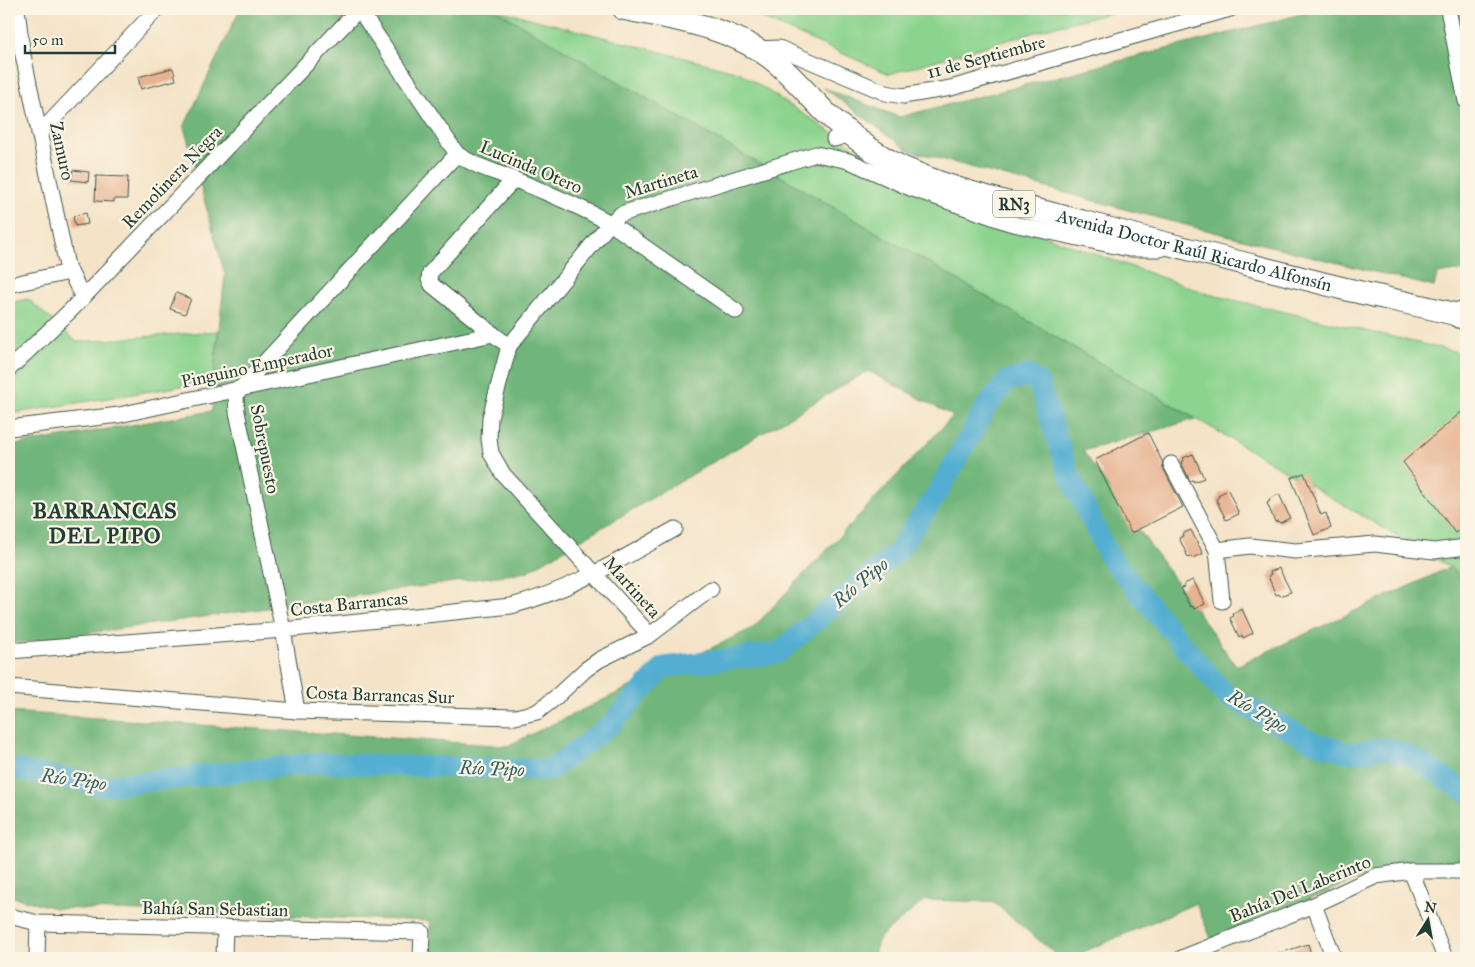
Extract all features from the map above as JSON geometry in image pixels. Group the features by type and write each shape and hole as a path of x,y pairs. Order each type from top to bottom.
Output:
{"main road":[{"name":"Avenida Doctor Raúl Ricardo Alfonsín","path":"624,9 662,16 724,33 755,49 777,64 827,113 843,136 913,173 1018,205 1188,249 1464,315"}],"street":[{"path":"9,11 16,9"},
{"name":"Zamuro","path":"16,9 22,50 67,266 84,297"},
{"path":"39,134 157,9"},
{"name":"Lucinda Otero","path":"359,9 457,154 467,162 514,179 594,214 610,223 736,311"},
{"name":"Remolinera Negra","path":"9,369 84,297 359,9"},
{"name":"11 de Septiembre","path":"755,49 780,48 886,93 902,96 951,88 1230,9"},
{"path":"1448,9 1466,101"},
{"name":"Sobrepuesto","path":"297,712 283,630 237,412 236,397 239,390 457,154"},
{"name":"Martineta","path":"650,635 503,474 491,454 489,439 490,418 509,346 610,223 621,214 816,154 849,161 910,188 1009,223 1128,249 1188,249"},
{"path":"509,346 432,285 429,279 430,273 514,179"},
{"path":"9,285 70,272"},
{"name":"Pinguino Emperador","path":"9,428 119,415 493,334"},
{"path":"1171,464 1217,550 1222,601"},
{"name":"Costa Barrancas","path":"9,651 283,630 512,606 536,599 595,573 675,529"},
{"path":"1217,550 1250,546 1294,551 1374,544 1434,551 1466,547"},
{"name":"Costa Barrancas Sur","path":"9,687 297,712 516,717 537,712 599,660 650,635 711,589"},
{"path":"1411,871 1445,958"},
{"name":"Bahía Del Laberinto","path":"1182,958 1314,905 1376,876 1411,871 1466,871"},
{"path":"1314,905 1334,958"},
{"name":"Bahía San Sebastian","path":"9,916 38,923 422,932 421,958"},
{"path":"37,958 38,923"},
{"path":"224,958 225,928"}],"green space":[{"path":"240,9 494,9 1196,419 1083,451 1236,666 1450,567 1466,582 1466,862 1400,864 1374,872 1212,941 1196,903 1070,958 1060,958 993,902 925,900 879,938 873,958 430,958 430,921 55,908 9,896 9,712 507,746 753,628 953,416 868,371 526,572 9,644 9,446 212,411 213,381 225,275 184,127"},
{"path":"494,9 739,72 926,194 1208,294 1466,354 1466,582 1450,567"},
{"path":"726,9 1127,9 1060,25 889,74 759,17"},
{"path":"1317,9 1466,9 1466,268 1465,270 1437,274 1434,287 1150,216 908,150 824,88 899,117"},
{"path":"28,299 77,342 218,331 213,381 9,414 9,303"}],"building":[{"path":"173,68 176,80 141,89 138,77"},
{"path":"73,170 89,172 88,182 71,180"},
{"path":"96,176 128,177 127,199 114,199 114,202 95,201"},
{"path":"86,213 88,224 75,226 73,216"},
{"path":"176,293 191,299 185,314 170,309"},
{"path":"1466,408 1466,525 1455,533 1403,462"},
{"path":"1148,433 1183,507 1131,533 1095,460"},
{"path":"1193,454 1204,478 1194,482 1193,480 1190,481 1181,462 1184,460 1183,458"},
{"path":"1304,473 1321,515 1326,513 1331,528 1314,535 1291,478"},
{"path":"1228,490 1239,514 1226,520 1216,499 1219,497 1218,495"},
{"path":"1279,494 1290,518 1280,523 1278,521 1275,522 1267,503 1270,501 1269,499"},
{"path":"1191,530 1203,554 1192,558 1191,556 1188,557 1179,538 1183,536 1182,534"},
{"path":"1279,568 1291,592 1280,596 1279,594 1276,595 1268,576 1271,574 1270,572"},
{"path":"1193,580 1205,604 1194,609 1193,606 1190,607 1181,588 1185,587 1184,584"},
{"path":"1242,609 1253,633 1243,638 1242,635 1239,637 1230,618 1234,616 1232,614"},
{"path":"1308,944 1311,954 1297,958 1270,958 1270,956"}],"waterway":[{"name":"Río Pipo","path":"9,768 104,786 315,763 550,770 610,725 664,667 778,653 897,552 938,492 986,407 1007,381 1029,375 1039,384 1068,472 1109,556 1228,697 1313,742 1350,753 1386,748 1414,758 1466,792"}],"district":[{"name":"BARRANCAS DEL PIPO","path":"105,522"}]}
